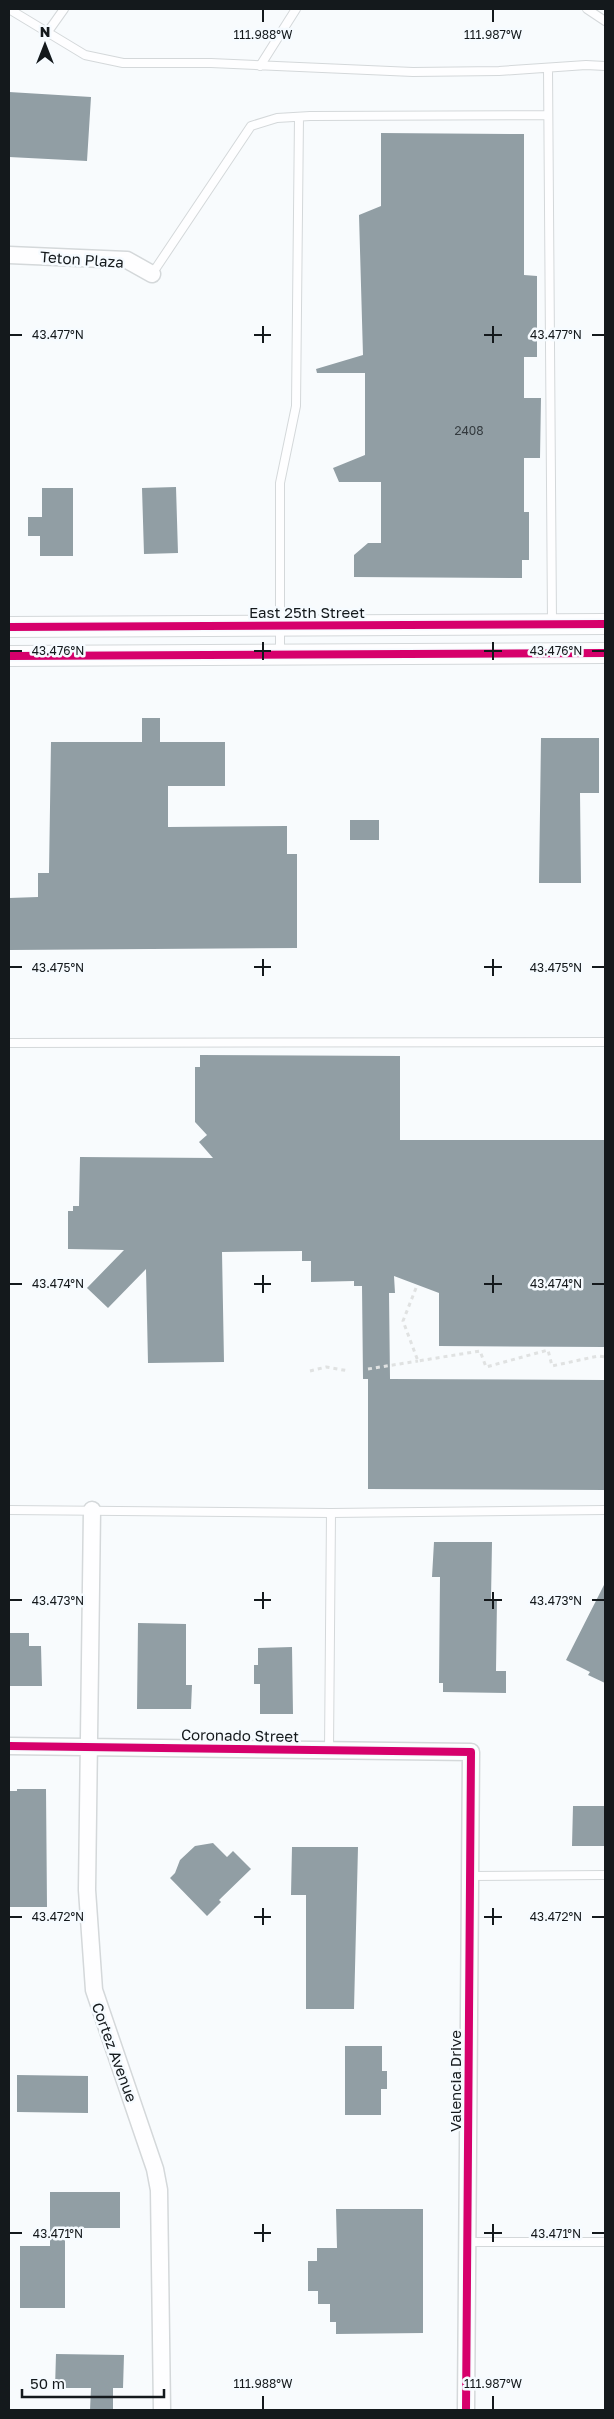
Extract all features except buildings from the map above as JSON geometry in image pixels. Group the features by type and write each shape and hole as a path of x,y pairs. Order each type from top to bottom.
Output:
{"street":[{"name":"Teton Plaza","path":"9,255 128,260 152,274"},
{"name":"East 25th Street","path":"9,627 605,624"},
{"path":"9,656 605,653"},
{"name":"Cortez Avenue","path":"92,1510 87,1890 94,1990 155,2169 159,2190 162,2410"},
{"name":"Coronado Street","path":"9,1746 471,1752"},
{"name":"Valencia Drive","path":"466,2410 471,1752"}],"lane":[{"path":"9,9 85,55 123,62 413,72 605,66"},
{"path":"47,33 64,9"},
{"path":"260,66 296,9"},
{"path":"587,9 604,18"},
{"path":"548,68 552,624"},
{"path":"152,274 251,126 277,118 299,117 548,115"},
{"path":"280,655 280,483 296,406 299,117"},
{"path":"9,1043 605,1042"},
{"path":"9,1510 331,1513 605,1510"},
{"path":"329,1750 331,1513"},
{"path":"470,1876 605,1875"},
{"path":"467,2242 605,2242"}],"path":[{"path":"416,1288 403,1321 418,1361"},
{"path":"368,1369 480,1351 486,1367 548,1350 552,1366 598,1356 605,1357"},
{"path":"310,1371 326,1367 349,1371"}],"cycle path":[{"path":"9,627 605,624"},
{"path":"9,656 605,653"},
{"path":"9,1746 471,1752 466,2410"}]}
